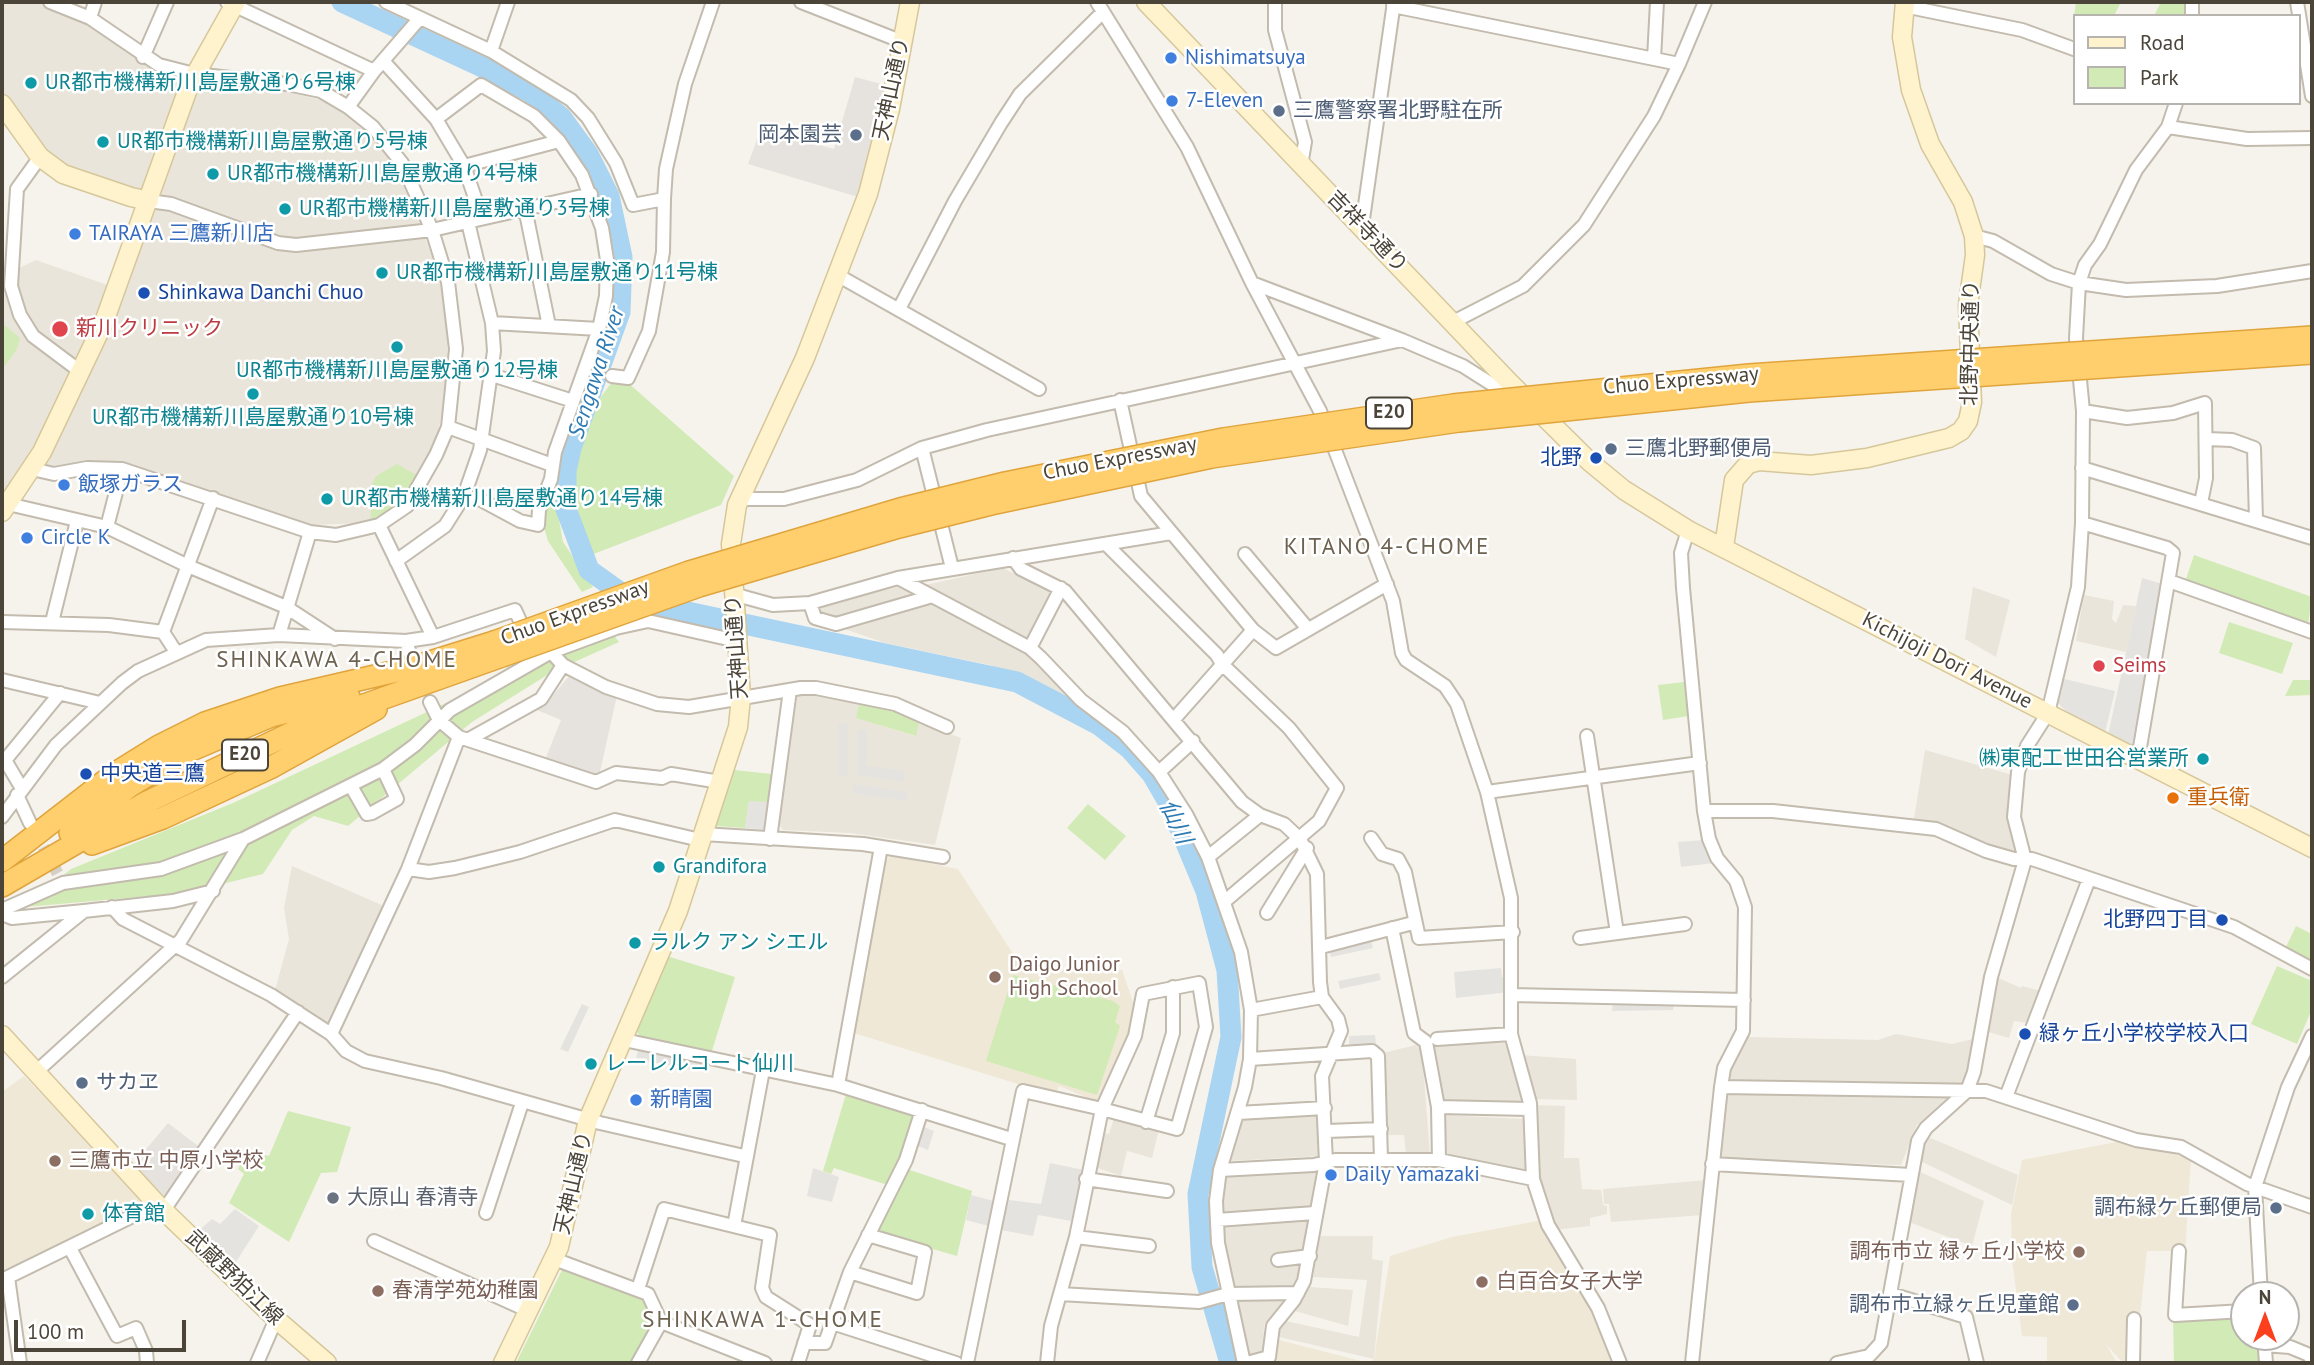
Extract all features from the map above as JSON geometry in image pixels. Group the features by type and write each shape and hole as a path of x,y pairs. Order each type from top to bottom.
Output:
{"highway":[{"name":"Chuo Expressway","path":"454,673 498,649 689,572 900,509 1032,477 1223,439 1453,405 1749,375 2312,337"},
{"name":"Chuo Expressway","path":"2,861 114,774 159,746 205,723 280,698 498,649 837,545 990,504 1132,473 1325,439 1445,423 1749,391 2312,352"},
{"path":"8,882 104,805 181,754 271,716 454,673"},
{"path":"8,882 95,842 163,818 271,768 385,704 454,673"}],"street":[{"path":"32,469 54,474 87,468 122,469 310,532 336,535 379,525 395,516 415,496 447,427 455,331 448,282 432,230 402,163 391,146 348,107 321,91 305,87 172,70 143,57 90,18 50,2"},
{"path":"90,18 95,2"},
{"path":"143,57 167,2"},
{"path":"386,2 418,22 491,51 541,79 571,100 589,118 616,163 633,205 664,199"},
{"path":"491,51 508,2"},
{"path":"612,376 628,378 649,331 663,252 666,169 685,84 713,2"},
{"path":"801,2 903,42"},
{"name":"天神山通り","path":"503,1363 554,1259 565,1230 588,1120 678,911 738,727 741,697 733,601 731,534 739,496 805,358 839,276 868,194 890,109 910,2"},
{"name":"吉祥寺通り","path":"1146,2 1510,383 1590,462"},
{"path":"1275,2 1275,30 1305,142 1301,164"},
{"path":"1654,59 1657,2"},
{"path":"1453,322 1523,286 1584,225 1654,116 1705,2"},
{"path":"336,639 286,607 188,566 107,527 5,508 32,469 104,322 194,74 232,3 379,66 436,120 464,166 482,218"},
{"path":"1362,226 1393,4 1679,64"},
{"path":"1904,4 2022,30 2072,48"},
{"name":"北野中央通り","path":"1724,547 1734,480 1748,464 1759,461 1811,465 1847,461 1937,442 1954,436 1964,428 1972,402 1968,305 1975,255 1974,236 1963,202 1930,144 1915,102 1904,52 1904,4"},
{"path":"899,309 955,201 1006,114 1020,94 1100,7 1187,147 1252,283 1320,411 1387,584 1402,653 1406,660 1446,686 1457,704 1487,792 1507,875 1513,932 1511,1034 1530,1109 1533,1179 1548,1225 1598,1308 1620,1363"},
{"path":"2300,21 2312,96"},
{"path":"348,107 379,66 418,22"},
{"path":"436,120 481,85 534,116 559,141 582,175 602,228 607,260 606,296 599,329 552,465 551,479 539,510 538,525 520,521 500,513 490,504 464,496"},
{"path":"2,104 40,157 63,174 131,198 171,204 278,243 296,245 432,230 591,194"},
{"path":"1837,1363 1860,1361 1876,1351 1881,1343 1918,1141 1926,1128 1967,1091 1975,1072 1991,976 2025,860 2014,817 2015,793 2027,746 2048,713 2078,587 2082,523 2082,411 2076,338 2079,283 2085,265 2100,244 2136,170 2168,127 2175,105"},
{"path":"2168,127 2247,138 2312,138"},
{"path":"464,166 559,141"},
{"path":"40,157 17,189 6,267 14,301 26,326 46,348 81,372"},
{"path":"525,208 549,326"},
{"path":"396,561 445,526 464,496 482,440 492,375 492,323 468,222"},
{"path":"1974,236 1993,240 2041,270 2079,283 2126,290 2164,290 2312,271"},
{"path":"839,276 1039,389"},
{"path":"1252,283 1402,340 1463,366 1493,384 1510,383"},
{"path":"492,323 599,329"},
{"path":"739,496 749,499 785,499 857,480 922,449 1026,420 1402,340"},
{"path":"492,375 573,401"},
{"path":"1120,400 1140,496 1253,630 1276,648 1387,584"},
{"path":"2082,411 2127,418 2173,413 2205,403 2206,478 2201,503"},
{"path":"447,427 552,465"},
{"path":"2207,439 2232,440 2254,447 2256,520"},
{"path":"922,449 952,568"},
{"name":"Kichijoji Dori Avenue","path":"1590,462 1624,490 1688,530 2312,848"},
{"path":"2082,468 2312,538"},
{"path":"107,527 122,469"},
{"path":"163,632 214,498"},
{"path":"52,622 77,521"},
{"path":"2082,523 2172,550 2138,760"},
{"path":"379,525 433,636"},
{"path":"1688,530 1681,553 1704,811 1709,839 1717,858 1736,881 1745,908 1743,1031 1724,1068 1721,1087 1692,1363"},
{"path":"279,635 310,532"},
{"path":"733,601 773,606 810,603 898,578 1171,533"},
{"path":"1106,544 1217,655 1222,664 1289,728 1337,788 1303,843 1267,913"},
{"path":"1245,554 1308,629"},
{"path":"898,578 929,597 1030,648 1081,700 1123,732 1158,772 1186,814 1208,858 1241,952 1251,1010 1250,1059 1238,1113 1220,1170 1216,1201 1225,1295 1245,1363 1269,1357 1273,1326 1298,1293 1310,1256 1315,1213 1326,1162 1327,1131 1322,1076 1341,1031 1338,1019 1322,997 1318,968 1321,947 1317,874 1303,843 1284,824 1260,815 1242,802 1175,718 1060,588 1021,569 1013,558"},
{"path":"2169,581 2312,632"},
{"path":"1030,648 1060,588"},
{"path":"810,603 815,618 836,624 929,597"},
{"path":"2,817 56,745 100,703 138,671 206,640 279,635 406,641 433,636 515,610 536,661"},
{"path":"213,891 173,901 84,911 12,918 2,912 61,879 161,869 243,839 383,769 415,745 439,720 485,688 551,652 616,628 648,621 736,638"},
{"path":"2,622 109,625 163,632 176,652"},
{"path":"1175,718 1253,630"},
{"path":"406,641 412,660"},
{"path":"551,652 563,665 606,687 656,704 689,707 741,697 816,688 883,701 947,727"},
{"path":"331,1034 408,869 465,737 541,699 563,665"},
{"path":"2,680 100,703"},
{"path":"771,839 790,690"},
{"path":"30,823 19,791 3,762 60,693"},
{"path":"430,702 439,720 465,737 596,782 616,773 662,778 671,774 720,782"},
{"path":"1587,736 1617,933"},
{"path":"1158,772 1193,741"},
{"path":"1487,792 1592,780 1700,763"},
{"path":"351,786 369,815 394,801 397,796 383,769"},
{"path":"1704,811 1773,811 1936,829 1986,851 2025,860 2032,859 2234,927 2312,969"},
{"path":"1208,858 1260,815"},
{"path":"408,869 429,872 455,868 520,852 615,820 702,837 881,847 943,857"},
{"path":"1371,838 1382,854 1398,859 1405,873 1413,923 1419,938 1513,932"},
{"path":"36,1072 175,945 213,891 243,839"},
{"path":"1224,902 1303,843"},
{"path":"838,1085 881,847"},
{"path":"2006,1097 2089,879"},
{"path":"112,906 123,919 298,1012 331,1034 346,1051 365,1061 442,1078 588,1120 744,1156"},
{"path":"2,977 84,911"},
{"path":"1321,947 1413,923"},
{"path":"1580,938 1685,924"},
{"path":"1392,928 1414,1032 1426,1042 1438,1107 1439,1160"},
{"path":"967,1363 1023,1091 1102,1109 1177,1129 1206,1027 1199,983 1143,994 1135,1036 1102,1109 1076,1237 1051,1326 1047,1363"},
{"path":"1146,1122 1173,1032 1173,987"},
{"path":"1511,995 1744,1000"},
{"path":"1251,1010 1322,997"},
{"path":"20,1363 5,1279 160,1207 298,1012"},
{"path":"1437,1039 1511,1034"},
{"name":"武蔵野狛江線","path":"2,1035 160,1207 276,1320 327,1363"},
{"path":"2260,1281 2255,1187 2288,1087 2312,1036"},
{"path":"624,1040 838,1085 1011,1139"},
{"path":"1250,1059 1372,1051 1378,1056 1381,1160"},
{"path":"734,1226 744,1156 755,1124 763,1070"},
{"path":"1721,1087 1986,1091 2136,1140 2181,1147 2255,1187 2312,1207"},
{"path":"486,1213 522,1103"},
{"path":"1438,1107 1530,1109"},
{"path":"1238,1113 1325,1108"},
{"path":"804,1343 825,1343 850,1272 906,1160 922,1110"},
{"path":"1327,1131 1381,1129"},
{"path":"1220,1170 1326,1162 1439,1160 1533,1179"},
{"path":"1712,1164 1911,1175"},
{"path":"1086,1180 1167,1191"},
{"path":"638,1289 664,1209 770,1235 762,1288 766,1297 810,1325 798,1363"},
{"path":"1217,1220 1315,1213"},
{"path":"850,1272 917,1293 925,1252 868,1235"},
{"path":"1076,1237 1149,1246"},
{"path":"374,1241 529,1311"},
{"path":"70,1248 117,1336 136,1328 146,1350 147,1363"},
{"path":"2179,1251 2175,1315 2230,1312"},
{"path":"1278,1261 1310,1256"},
{"path":"554,1259 638,1289 648,1294 661,1322 765,1363"},
{"path":"1060,1294 1202,1301 1225,1295 1298,1293"},
{"path":"1891,1294 1966,1317 1977,1363"},
{"path":"257,1363 276,1320"},
{"path":"2133,1320 2133,1363"},
{"path":"638,1363 661,1322"},
{"path":"831,1322 957,1363"},
{"path":"2299,1351 2311,1356 2311,1363"}],"shaded area":[{"path":"2,2 38,2 86,24 141,60 198,82 273,89 340,104 384,149 413,205 438,273 448,316 447,389 434,451 394,510 371,523 308,525 251,508 163,475 112,462 45,469 2,498 2,271 13,271 36,260 119,289 149,213 63,171 2,100"},
{"path":"855,77 885,85 858,197 748,164 761,129 834,149"},
{"path":"1002,568 1057,592 1030,644 916,587"},
{"path":"2142,578 2163,584 2135,749 2108,735"},
{"path":"898,587 917,595 833,617 825,617 815,607"},
{"path":"1973,587 2010,600 1996,657 1965,639"},
{"path":"2084,595 2114,601 2112,619 2116,623 2123,605 2136,606 2126,652 2076,641"},
{"path":"927,601 1040,662 1073,703 990,665 885,643 839,627"},
{"path":"571,674 617,695 600,772 588,774 545,760 561,720 537,710 536,707 548,701"},
{"path":"2060,678 2115,691 2105,733 2076,721 2055,700"},
{"path":"802,694 859,704 857,718 915,736 919,722 961,738 935,845 850,833 783,830 779,824 797,698"},
{"path":"838,723 848,723 848,776 838,776"},
{"path":"857,730 867,730 867,766 905,771 904,782 857,775"},
{"path":"1925,750 2016,776 2010,793 2014,852 1977,843 1914,819"},
{"path":"853,784 907,792 906,801 852,793"},
{"path":"749,801 768,802 766,830 745,828"},
{"path":"1703,840 1714,863 1681,867 1678,842"},
{"name":"Daigo Junior High School","path":"892,856 958,869 1019,963 1041,970 1122,970 1135,1008 1129,1036 1098,1102 1059,1086 1056,1093 1021,1085 854,1033 863,983 868,972 865,967 884,861"},
{"path":"292,866 384,906 331,1028 274,994 289,939 284,908"},
{"path":"1371,941 1373,948 1331,957 1329,949"},
{"path":"1501,968 1502,977 1510,976 1509,992 1456,998 1454,972"},
{"path":"1379,973 1381,980 1340,989 1338,981"},
{"path":"1996,977 2021,988 2022,986 2045,992 2028,1023 2014,1021 2009,1038 1985,1031"},
{"path":"1613,1002 1674,1003 1673,1010 1612,1011"},
{"path":"582,1004 589,1007 568,1052 560,1049"},
{"path":"1896,1034 1952,1044 1977,1038 1964,1085 1723,1081 1746,1037 1878,1040"},
{"path":"1375,1035 1376,1044 1349,1045 1349,1036"},
{"path":"1508,1043 1525,1104 1441,1103 1433,1044"},
{"path":"1416,1045 1422,1051 1430,1155 1406,1154 1404,1135 1386,1135 1380,1057 1383,1053"},
{"path":"638,1050 705,1063 703,1072 636,1059"},
{"path":"1520,1055 1576,1059 1577,1100 1531,1099"},
{"name":"三鷹市立 中原小学校","path":"24,1076 149,1204 2,1271 2,1092"},
{"path":"1724,1092 1952,1094 1917,1125 1901,1165 1721,1159"},
{"path":"1534,1105 1565,1106 1564,1158 1579,1158 1582,1189 1601,1190 1603,1205 1607,1206 1607,1214 1590,1218 1590,1226 1555,1230 1535,1177"},
{"path":"1318,1115 1320,1156 1228,1161 1241,1119"},
{"path":"1445,1115 1525,1119 1528,1175 1444,1156"},
{"path":"1114,1118 1159,1129 1152,1158 1127,1151 1121,1176 1092,1166 1102,1133 1109,1134"},
{"path":"168,1123 202,1149 166,1198 133,1165"},
{"path":"921,1126 934,1131 928,1150 915,1145"},
{"path":"1926,1136 2018,1175 2012,1205 1916,1159"},
{"name":"調布市立 緑ヶ丘小学校","path":"2127,1140 2191,1159 2185,1254 2179,1251 2147,1251 2136,1353 2138,1363 2123,1363 2106,1344 2117,1363 2047,1363 2047,1337 2022,1336 2012,1259 2011,1214 2022,1160"},
{"path":"1050,1163 1084,1170 1071,1221 1038,1215 1033,1236 1001,1230 1009,1200 1041,1204"},
{"path":"813,1168 839,1177 832,1202 807,1196"},
{"path":"1317,1169 1319,1173 1311,1206 1224,1216 1220,1199 1224,1174"},
{"path":"1916,1170 1984,1201 1972,1246 1906,1221"},
{"path":"1707,1180 1703,1215 1611,1222 1609,1204 1604,1204 1603,1189"},
{"path":"971,1195 998,1202 992,1227 966,1220"},
{"path":"235,1209 259,1226 234,1265 197,1232 212,1219 220,1224"},
{"path":"1308,1217 1306,1250 1293,1288 1233,1289 1221,1226 1224,1223"},
{"name":"白百合女子大学","path":"1543,1220 1593,1308 1616,1363 1369,1363 1374,1359 1390,1256 1452,1237"},
{"path":"1320,1236 1373,1236 1372,1259 1383,1261 1374,1359 1275,1336 1286,1321 1359,1337 1367,1280 1313,1277"},
{"path":"1310,1287 1353,1290 1348,1326 1295,1311"},
{"path":"1286,1298 1264,1325 1263,1353 1244,1355 1235,1299"},
{"path":"1275,1339 1369,1363 1276,1363"}],"green space":[{"path":"2076,2 2121,2 2115,14 2074,14"},
{"path":"2161,2 2189,2 2189,14 2155,14"},
{"path":"2,323 20,338 17,349 4,367"},
{"path":"618,374 734,476 721,505 591,555 579,518 572,465 594,406"},
{"path":"397,464 420,477 395,509 371,520 370,489 376,476"},
{"path":"553,486 563,542 593,587 582,592 548,541 543,524 545,497"},
{"path":"2194,555 2312,597 2308,625 2185,582"},
{"path":"2229,622 2293,643 2282,674 2219,653"},
{"path":"608,627 619,642 552,672 472,722 348,826 314,816 292,830 263,874 185,893 25,907 71,869 233,803"},
{"path":"2293,680 2312,680 2312,695 2285,696"},
{"path":"1684,682 1688,716 1663,720 1658,685"},
{"path":"859,704 895,712 919,722 916,736 856,718"},
{"path":"734,770 772,774 768,802 749,802 745,828 716,826"},
{"path":"1088,804 1126,836 1105,860 1067,828"},
{"path":"2296,926 2312,934 2312,962 2285,949"},
{"path":"670,957 735,977 711,1054 640,1037 636,1030 666,959"},
{"path":"2277,966 2312,981 2312,1009 2297,1044 2251,1024"},
{"path":"1013,975 1113,1001 1120,1006 1115,1022 1120,1026 1097,1095 986,1061"},
{"path":"846,1094 915,1114 891,1186 834,1168 831,1174 823,1171"},
{"path":"288,1111 351,1127 337,1172 321,1173 289,1242 229,1203 244,1174 238,1169 248,1150 269,1156"},
{"path":"907,1169 972,1191 957,1256 877,1233 876,1229"},
{"path":"563,1268 646,1299 655,1322 633,1363 516,1363"},
{"path":"2230,1312 2230,1351 2265,1351 2266,1363 2174,1363 2173,1318"}],"waterway":[{"name":"仙川","path":"342,2 491,71 530,92 561,117 588,154 609,196 622,257 620,312 571,448 566,471 566,509 589,570 631,600 1017,682 1099,725 1130,749 1152,774 1170,805 1206,891 1227,970 1231,1037 1198,1194 1202,1267 1230,1363"}],"tunnel":[{"path":"35,831 58,874"}],"place":[{"name":"Nishimatsuya","path":"1171,58"},
{"name":"UR都市機構新川島屋敷通り6号棟","path":"31,83"},
{"name":"7-Eleven","path":"1172,101"},
{"name":"三鷹警察署北野駐在所","path":"1279,111"},
{"name":"岡本園芸","path":"856,135"},
{"name":"UR都市機構新川島屋敷通り5号棟","path":"103,142"},
{"name":"UR都市機構新川島屋敷通り4号棟","path":"213,174"},
{"name":"UR都市機構新川島屋敷通り3号棟","path":"285,209"},
{"name":"TAIRAYA 三鷹新川店","path":"75,234"},
{"name":"UR都市機構新川島屋敷通り11号棟","path":"382,273"},
{"name":"Shinkawa Danchi Chuo","path":"144,293"},
{"name":"新川クリニック","path":"60,329"},
{"name":"UR都市機構新川島屋敷通り12号棟","path":"397,347"},
{"name":"UR都市機構新川島屋敷通り10号棟","path":"253,394"},
{"name":"三鷹北野郵便局","path":"1611,449"},
{"name":"北野","path":"1596,458"},
{"name":"飯塚ガラス","path":"64,485"},
{"name":"UR都市機構新川島屋敷通り14号棟","path":"327,499"},
{"name":"Circle K","path":"27,538"},
{"name":"Seims","path":"2099,666"},
{"name":"㈱東配工世田谷営業所","path":"2203,759"},
{"name":"中央道三鷹","path":"86,774"},
{"name":"重兵衛","path":"2173,798"},
{"name":"Grandifora","path":"659,867"},
{"name":"北野四丁目","path":"2222,920"},
{"name":"ラルク アン シエル","path":"635,943"},
{"name":"Daigo Junior High School","path":"995,977"},
{"name":"緑ヶ丘小学校学校入口","path":"2025,1034"},
{"name":"レーレルコート仙川","path":"591,1064"},
{"name":"サカヱ","path":"82,1083"},
{"name":"新晴園","path":"636,1100"},
{"name":"三鷹市立 中原小学校","path":"55,1161"},
{"name":"Daily Yamazaki","path":"1331,1175"},
{"name":"大原山 春清寺","path":"333,1198"},
{"name":"調布緑ケ丘郵便局","path":"2276,1208"},
{"name":"体育館","path":"88,1214"},
{"name":"調布市立 緑ヶ丘小学校","path":"2079,1252"},
{"name":"白百合女子大学","path":"1482,1282"},
{"name":"春清学苑幼稚園","path":"378,1291"},
{"name":"調布市立緑ヶ丘児童館","path":"2073,1305"}],"district":[{"name":"KITANO 4-CHOME","path":"1387,547"},
{"name":"SHINKAWA 4-CHOME","path":"337,660"},
{"name":"SHINKAWA 1-CHOME","path":"763,1320"}],"water label":[{"name":"Sengawa River","path":"597,373"}]}
